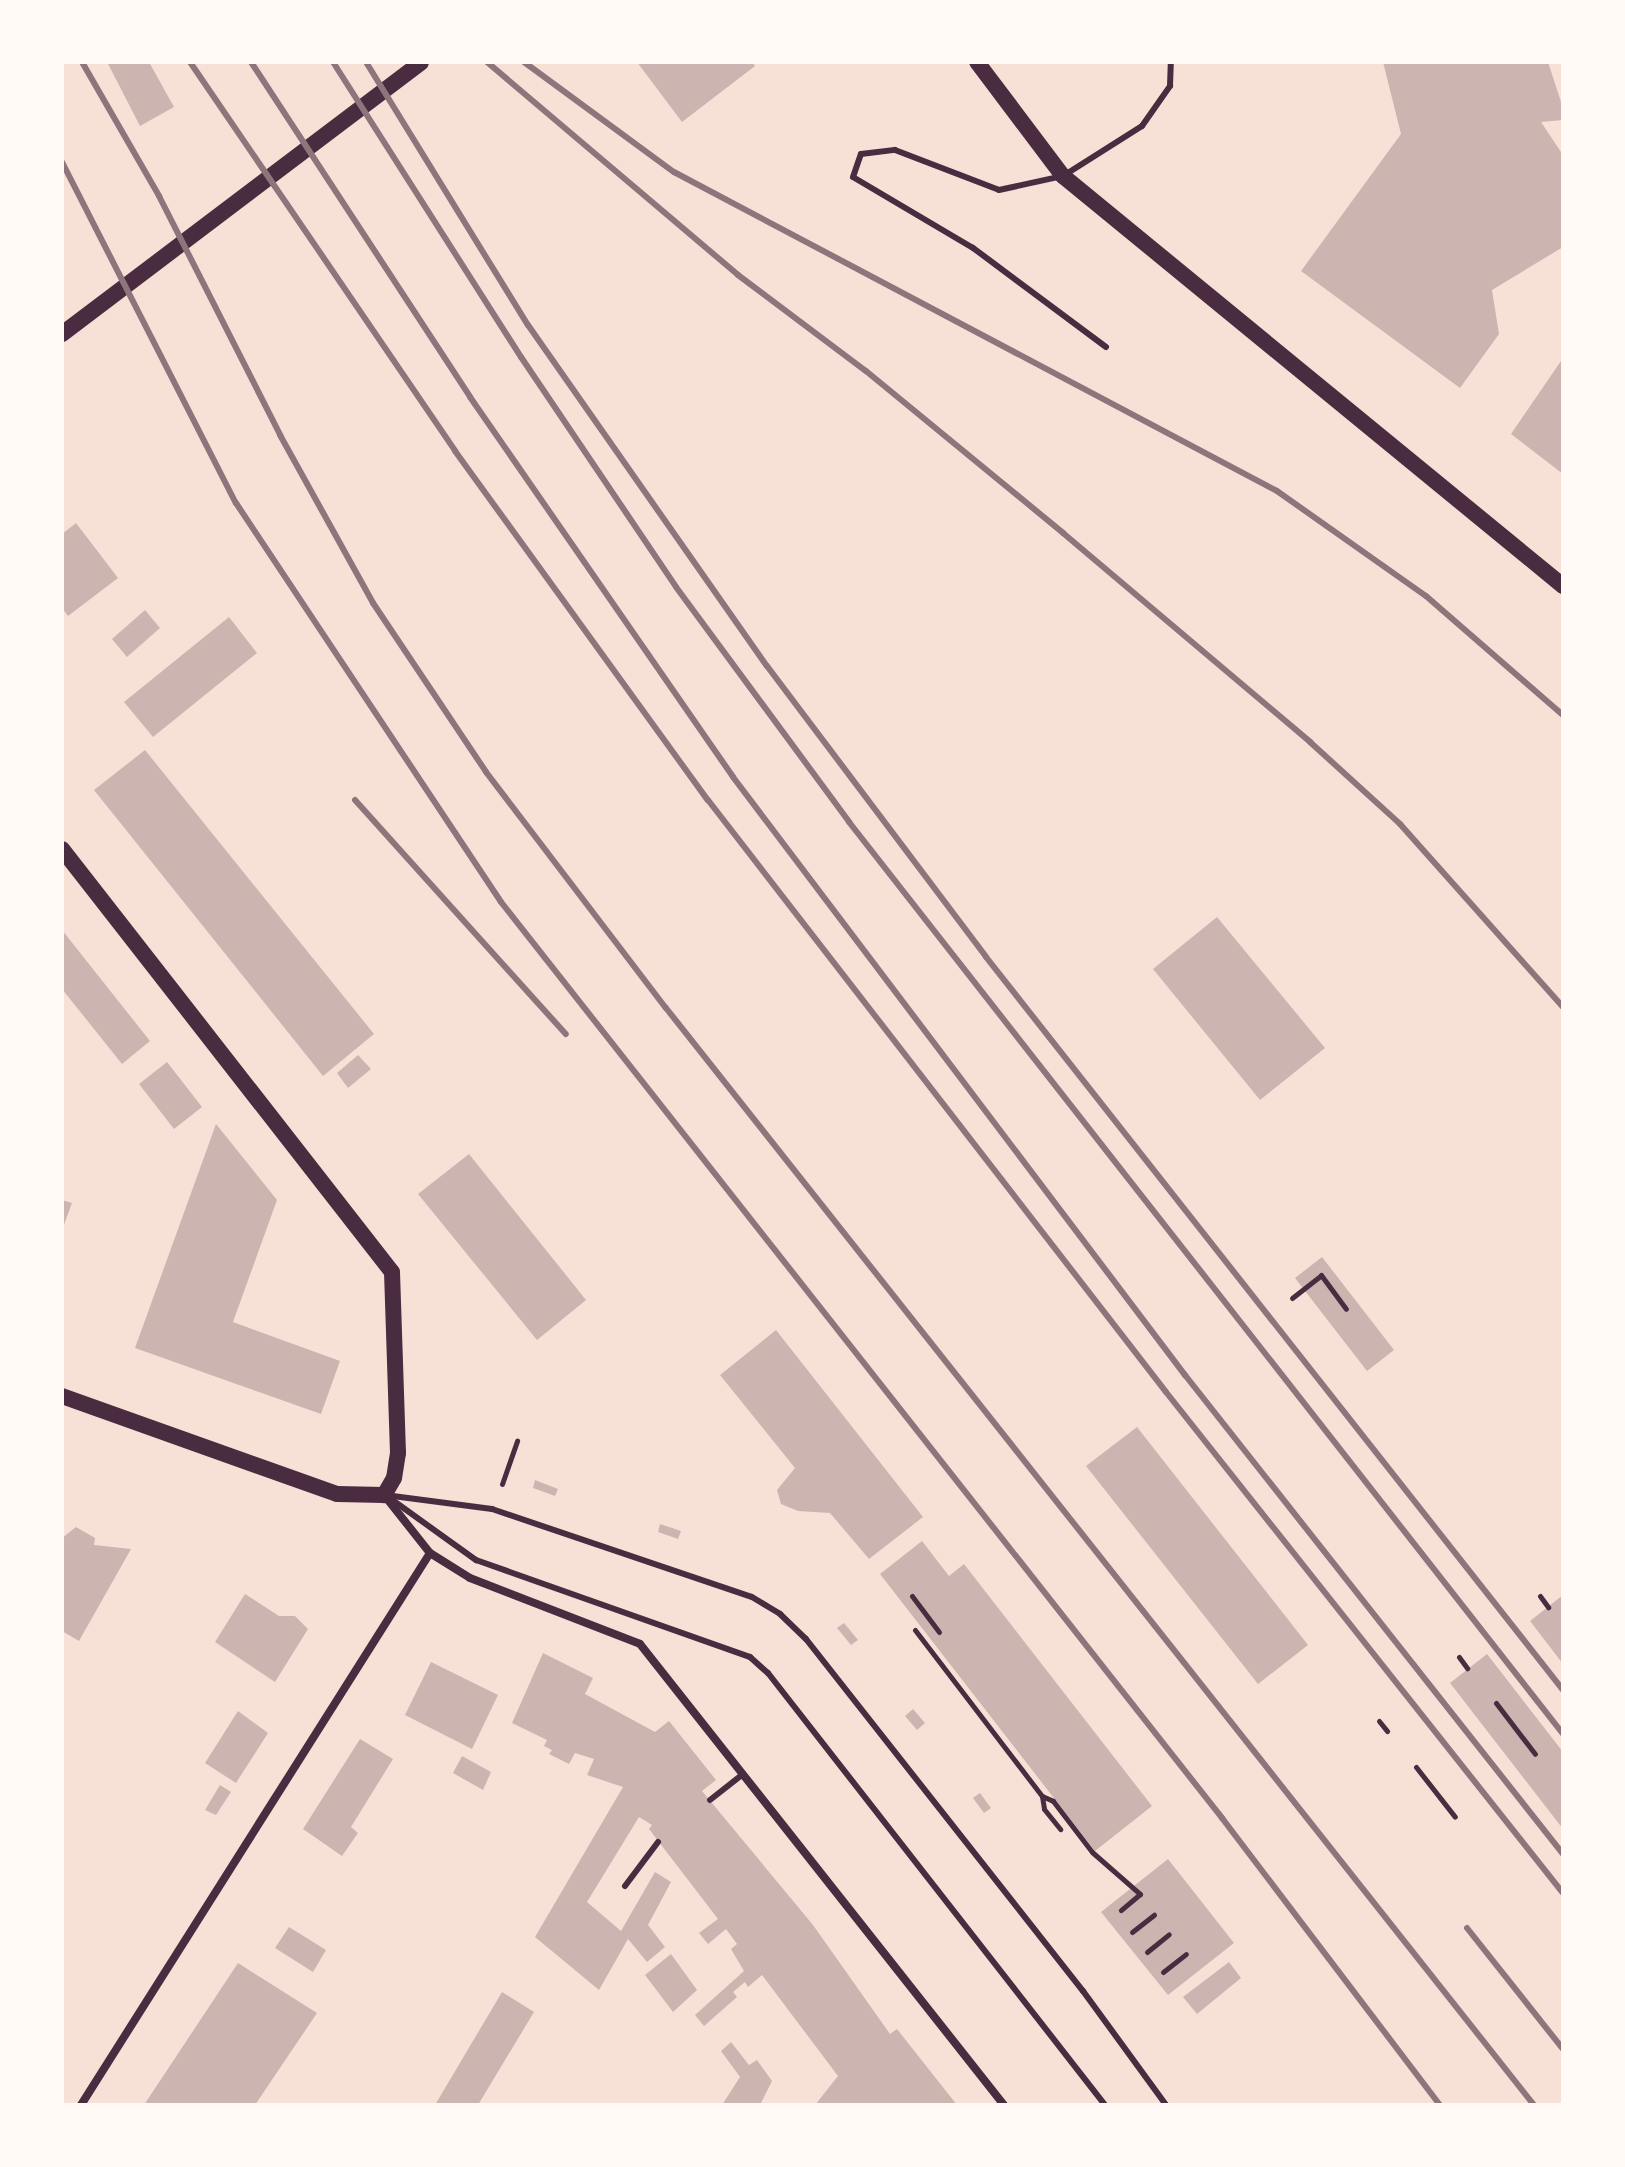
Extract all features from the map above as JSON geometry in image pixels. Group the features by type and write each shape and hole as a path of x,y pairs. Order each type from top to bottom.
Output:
{"main road":[{"path":"62,334 421,62"},
{"path":"977,62 1063,176 1563,586"},
{"path":"62,849 392,1272 398,1453 384,1495 337,1494 62,1396"}],"street":[{"path":"384,1495 430,1553 470,1578 640,1644 1004,2105"},
{"path":"81,2105 430,1553"}],"lane":[{"path":"1106,347 973,248 853,177 861,154 895,150 999,190 1063,176 1142,126 1170,86 1171,62"},
{"path":"384,1495 476,1560 750,1657 768,1673 1105,2105"},
{"path":"384,1495 492,1509 752,1597 780,1614 806,1639 1083,1991 1166,2105"},
{"path":"710,1800 743,1774"},
{"path":"625,1886 658,1842"}],"path":[{"path":"1292,1298 1321,1275 1346,1309"},
{"path":"501,1485 517,1441"},
{"path":"912,1596 939,1632"},
{"path":"1540,1596 1548,1607"},
{"path":"915,1630 979,1707 1042,1796 1044,1809 1060,1829"},
{"path":"1459,1657 1467,1668"},
{"path":"1496,1703 1535,1754"},
{"path":"1379,1721 1387,1731"},
{"path":"1416,1767 1455,1817"},
{"path":"1042,1796 1053,1801 1092,1852 1140,1894 1121,1910"},
{"path":"1132,1932 1154,1915"},
{"path":"1147,1952 1169,1934"},
{"path":"1163,1972 1186,1954"}],"building":[{"path":"107,62 149,62 174,107 140,126"},
{"path":"637,62 752,62 755,66 682,122"},
{"path":"1383,62 1548,62 1563,108 1563,120 1541,122 1563,155 1563,247 1492,290 1499,334 1460,388 1301,271 1401,134"},
{"path":"1563,358 1563,474 1511,434"},
{"path":"76,523 118,578 68,616 62,608 62,534"},
{"path":"145,610 160,628 127,657 112,639"},
{"path":"229,617 257,653 153,737 124,702"},
{"path":"145,750 374,1034 323,1076 94,790"},
{"path":"1217,917 1325,1048 1260,1100 1153,969"},
{"path":"62,930 150,1041 122,1064 62,989"},
{"path":"358,1055 371,1069 348,1088 337,1073"},
{"path":"167,1062 202,1107 174,1129 139,1084"},
{"path":"216,1124 277,1200 233,1322 340,1361 321,1414 135,1348"},
{"path":"469,1154 586,1300 537,1340 418,1194"},
{"path":"62,1200 72,1203 62,1230"},
{"path":"1322,1257 1394,1350 1367,1371 1295,1278"},
{"path":"776,1330 923,1517 869,1559 830,1513 798,1511 781,1504 777,1490 795,1468 720,1375"},
{"path":"1137,1427 1308,1645 1258,1684 1086,1466"},
{"path":"535,1480 558,1489 555,1496 533,1488"},
{"path":"660,1524 681,1531 678,1539 658,1532"},
{"path":"76,1527 95,1538 94,1545 131,1549 79,1641 62,1631 62,1538"},
{"path":"922,1541 949,1576 964,1564 1152,1806 1095,1851 880,1574"},
{"path":"245,1594 279,1616 295,1616 308,1629 275,1682 215,1642"},
{"path":"1563,1595 1563,1664 1530,1621"},
{"path":"844,1623 858,1640 851,1645 837,1628"},
{"path":"543,1653 593,1678 585,1694 655,1732 669,1721 716,1780 702,1791 813,1925 890,2034 897,2029 957,2105 815,2105 838,2076 762,1975 748,1987 745,1982 733,1992 737,1997 704,2026 695,2015 744,1971 731,1949 737,1944 726,1929 708,1944 699,1933 718,1919 649,1829 652,1825 639,1817 587,1902 621,1931 655,1872 671,1882 648,1925 665,1947 647,1962 628,1939 599,1990 535,1937 623,1787 587,1775 594,1759 575,1753 569,1764 549,1754 552,1750 544,1746 547,1740 512,1723"},
{"path":"1487,1654 1563,1752 1563,1829 1450,1683"},
{"path":"431,1662 498,1695 472,1749 405,1715"},
{"path":"913,1709 925,1723 917,1730 905,1716"},
{"path":"238,1711 268,1733 236,1783 205,1763"},
{"path":"360,1739 393,1759 351,1827 358,1833 342,1856 303,1829"},
{"path":"462,1756 491,1772 483,1790 453,1773"},
{"path":"220,1785 231,1792 216,1815 205,1810"},
{"path":"980,1793 991,1808 984,1813 973,1798"},
{"path":"1168,1859 1234,1943 1168,1995 1101,1912"},
{"path":"289,1927 326,1950 313,1972 275,1948"},
{"path":"671,1954 697,1990 673,2012 645,1975"},
{"path":"1229,1962 1241,1978 1197,2014 1183,1997"},
{"path":"238,1963 317,2013 255,2105 144,2105"},
{"path":"502,1992 534,2012 478,2105 435,2105"},
{"path":"731,2042 749,2065 757,2060 772,2081 760,2105 722,2105 740,2077 721,2051"}],"railway":[{"path":"82,62 159,196 280,435 373,603 486,772 666,1008 1534,2105"},
{"path":"190,62 455,451 708,800 1166,1392 1563,1893"},
{"path":"251,62 470,397 733,777 1185,1375 1563,1854"},
{"path":"333,62 521,357 676,587 849,822 1563,1734"},
{"path":"366,62 528,325 767,666 986,957 1563,1690"},
{"path":"487,62 738,275 866,371 1310,742 1400,824 1563,1007"},
{"path":"524,62 674,172 1277,491 1426,596 1563,715"},
{"path":"62,162 236,503 501,902 1222,1818 1440,2105"},
{"path":"355,800 566,1034"},
{"path":"1467,1928 1563,2049"}]}
